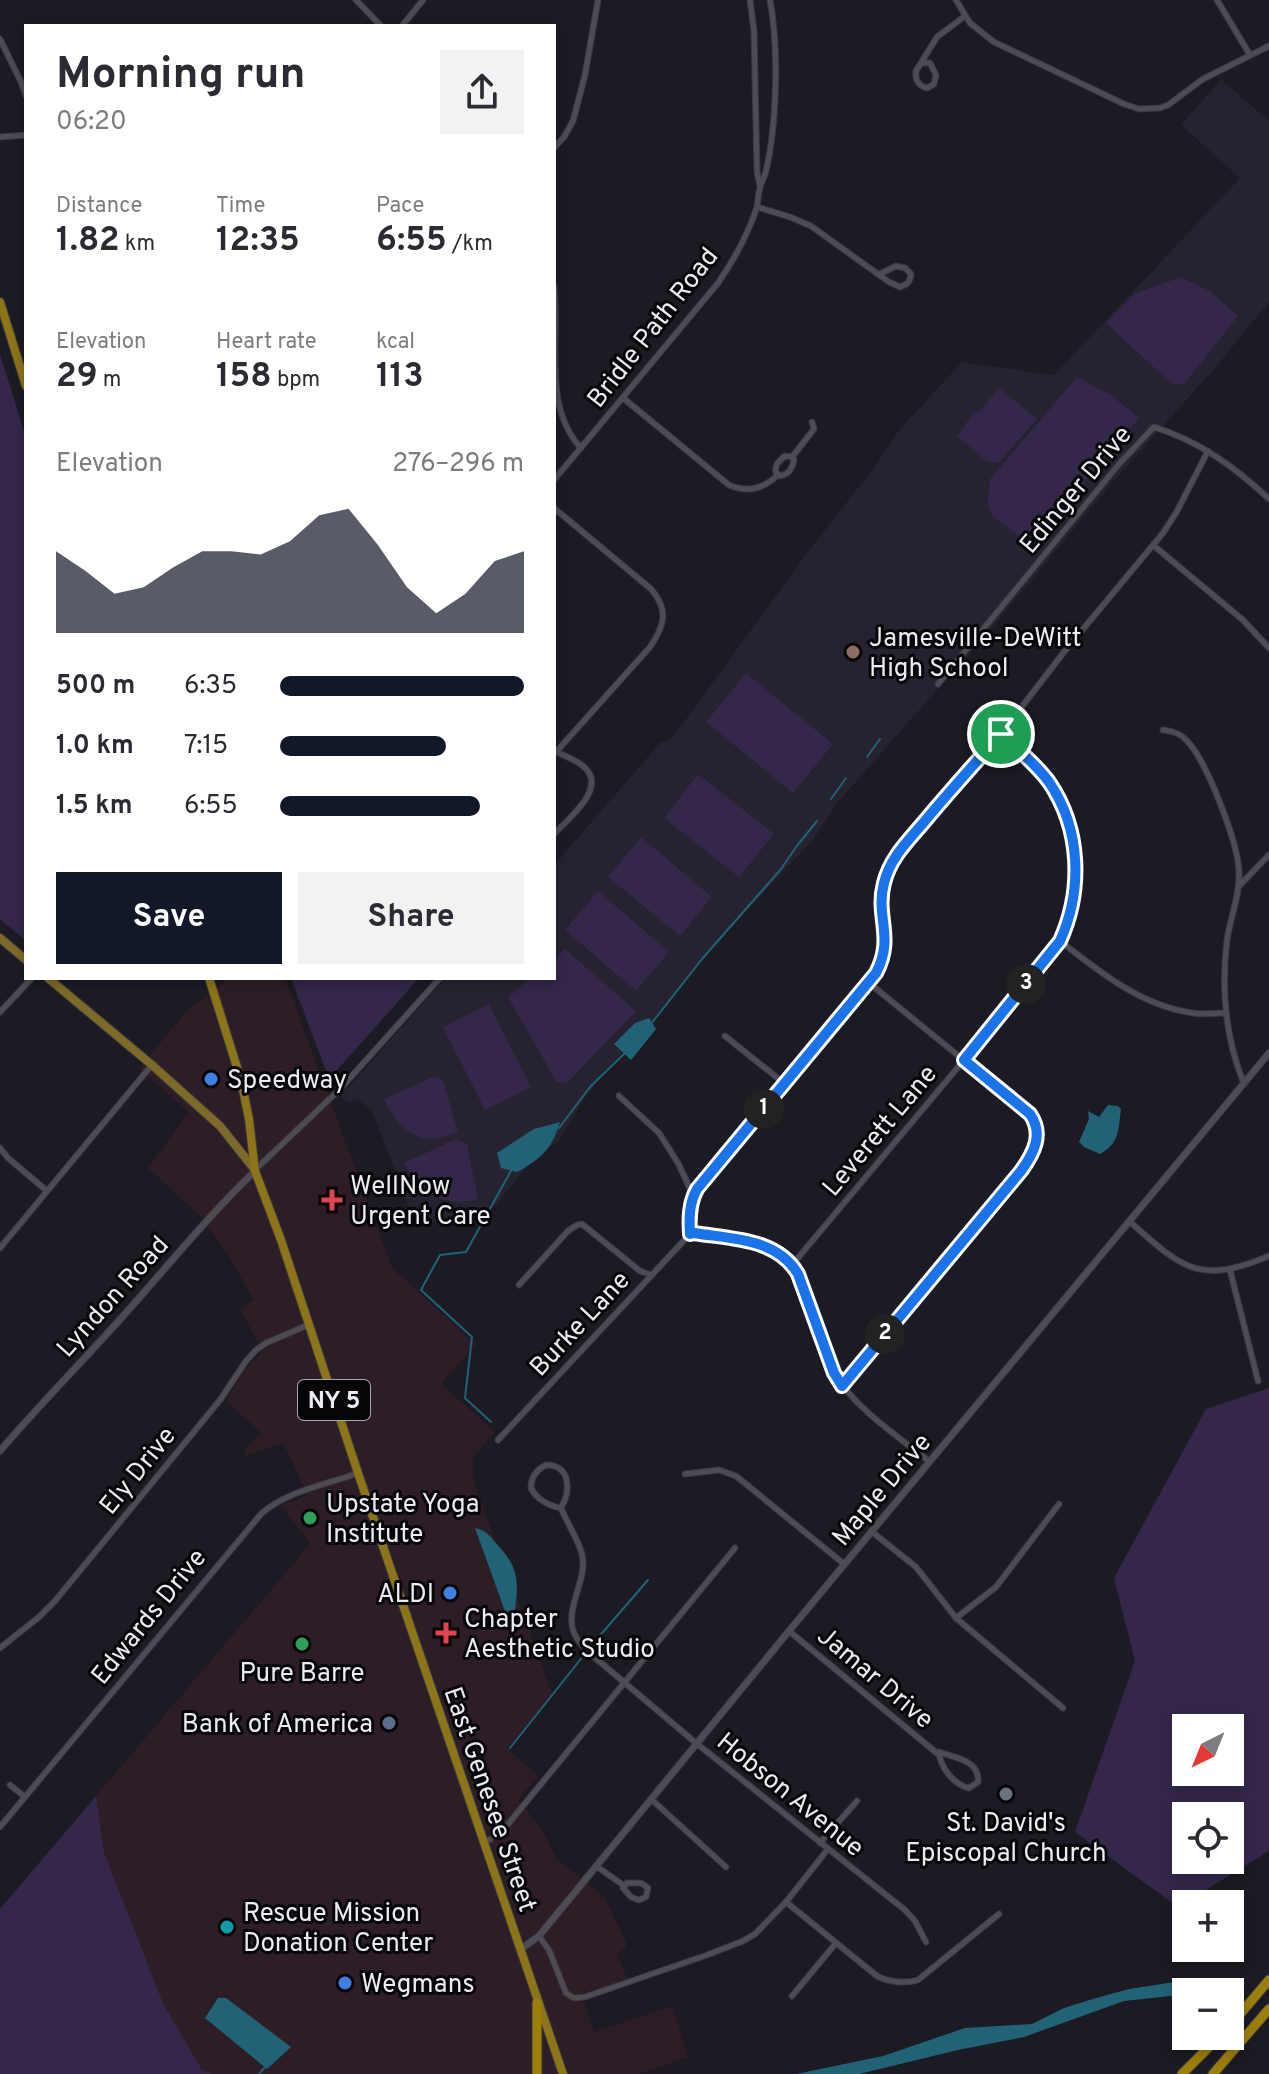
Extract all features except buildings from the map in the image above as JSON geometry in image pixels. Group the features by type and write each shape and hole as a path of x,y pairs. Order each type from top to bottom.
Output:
{"highway":[{"path":"0,302 24,380"},
{"path":"211,982 241,1080 255,1171"},
{"name":"East Genesee Street","path":"255,1171 276,1225 563,2074"},
{"path":"1244,2009 1269,1980"},
{"path":"537,2003 537,2074"},
{"path":"1213,2074 1269,2009"},
{"path":"1182,2074 1206,2050"}],"main road":[{"path":"0,938 24,958"},
{"name":"East Genesee Street","path":"50,980 223,1129 255,1171"}],"street":[{"path":"356,0 379,24"},
{"path":"404,24 423,0"},
{"path":"556,146 573,121 585,75 598,0"},
{"name":"Bridle Path Road","path":"750,0 760,186"},
{"name":"Bridle Path Road","path":"556,478 718,283 745,237 766,174 774,104 776,48 770,0"},
{"path":"956,0 980,33 994,42 1139,109 1152,110 1168,105 1203,79 1269,46"},
{"path":"1217,0 1250,55"},
{"path":"923,63 930,63 936,75 934,84 927,88 915,76 919,66 937,37 965,16"},
{"path":"0,39 24,90"},
{"path":"0,137 24,135"},
{"path":"757,207 811,226 889,282 900,287 911,281 911,274 905,268 896,266 880,274"},
{"path":"556,313 556,393 569,433 581,448"},
{"path":"623,398 729,485 738,489 763,487 778,475 785,475 793,467 792,457"},
{"path":"792,457 814,429 812,422"},
{"name":"Edinger Drive","path":"938,684 1119,464 1154,427 1208,451 1268,496"},
{"path":"929,1461 842,1386 834,1373 798,1274 787,1258 771,1248 743,1240 690,1234 693,1195 869,983 882,961 885,945 881,902 883,885 896,855 1001,734 1153,545 1176,513 1208,451"},
{"path":"778,475 775,469 779,460 785,456 792,457"},
{"path":"556,510 651,589 659,599 663,622 660,633 650,647 556,750"},
{"path":"1153,545 1243,620 1269,648"},
{"path":"1163,730 1173,730 1189,742 1204,769 1238,860 1238,887 1227,939 1224,991 1228,1036 1244,1084"},
{"name":"Leverett Lane","path":"792,1265 1060,941 1074,891 1076,858 1072,832 1062,804 1047,779 1001,734"},
{"path":"556,752 587,769 593,785 586,798 556,832"},
{"path":"1238,887 1269,855"},
{"path":"1060,941 1104,975 1154,1002 1193,1013 1225,1013"},
{"path":"0,1012 30,980"},
{"path":"255,1171 341,1088 438,980"},
{"path":"842,1386 1021,1171 1037,1141 1036,1123 1030,1114 869,983"},
{"path":"725,1036 785,1084"},
{"name":"Maple Drive","path":"521,1949 539,1936 871,1531 1268,1056"},
{"path":"0,1248 152,1065"},
{"path":"619,1096 665,1141 693,1195"},
{"path":"0,1148 47,1191"},
{"name":"Lyndon Road","path":"0,1451 41,1402 255,1171"},
{"path":"1130,1222 1175,1260 1190,1267 1230,1270 1269,1256"},
{"path":"519,1285 568,1231 582,1224 640,1271 651,1275"},
{"name":"Burke Lane","path":"498,1440 690,1234"},
{"path":"1230,1270 1258,1381"},
{"name":"Ely Drive","path":"0,1648 55,1601 220,1400 256,1350 308,1325"},
{"path":"546,1465 554,1465 565,1473 565,1501 561,1508 538,1498 531,1488 536,1471 546,1465"},
{"path":"685,1474 719,1470 736,1476 844,1564"},
{"name":"Edwards Drive","path":"0,1827 270,1505 358,1473"},
{"path":"956,1618 996,1587 1059,1504"},
{"name":"Hobson Avenue","path":"561,1508 582,1554 573,1630 587,1651 696,1743 905,1910 926,1942"},
{"path":"871,1531 916,1567 956,1618 1063,1708"},
{"path":"485,1843 504,1829 735,1548"},
{"name":"Jamar Drive","path":"789,1631 938,1754 948,1773 962,1787 969,1788 978,1782 977,1769 970,1763 938,1754"},
{"path":"10,1785 25,1797"},
{"path":"651,1799 726,1867"},
{"path":"820,1843 857,1801"},
{"path":"539,1936 549,1950 563,1989 570,1997 578,1998 743,1941 760,1930 786,1902 828,1849"},
{"path":"596,1866 623,1885 625,1892 639,1900 648,1892 648,1888 641,1883 623,1885"},
{"path":"786,1902 877,1976 891,1981 918,1980 999,1914"},
{"path":"792,1996 836,1943"}],"shaded area":[{"name":"Jamesville-DeWitt High School","path":"1221,79 1269,121 1269,302 1215,368 1111,484 992,628 838,802 814,839 721,938 658,1014 604,1072 559,1141 531,1161 496,1205 424,1225 412,1221 405,1194 372,1111 357,1099 349,1103 340,1097 443,980 556,980 556,863 660,743 673,737 900,429 962,362 1054,375 1240,178 1181,125"},
{"path":"1181,277 1210,291 1238,316 1184,384 1172,384 1106,323 1135,293"},
{"path":"0,354 24,431 24,939 0,919"},
{"path":"1077,377 1111,395 1139,418 1038,538 1023,539 992,516 988,504 990,479"},
{"path":"999,388 1037,419 998,463 986,461 957,436 974,412 979,412"},
{"path":"746,673 833,744 793,793 706,722"},
{"path":"698,774 774,834 739,877 664,818"},
{"path":"641,837 712,897 680,936 608,877"},
{"path":"598,891 669,952 636,991 565,930"},
{"path":"565,949 636,1011 566,1084 556,1081 508,997 529,980 556,980 556,957"},
{"path":"224,980 286,980 392,1268 476,1344 441,1384 495,1432 473,1457 473,1480 553,1696 507,1748 538,1776 518,1800 542,1829 556,1858 605,1898 626,1942 626,1948 617,1954 628,1980 582,1995 594,2032 672,2006 688,2057 639,2074 213,2074 202,2070 163,2003 104,1852 96,1796 310,1544 281,1505 308,1495 283,1443 244,1456 246,1448 262,1433 226,1401 245,1369 263,1351 240,1309 254,1300 202,1218 148,1168 189,1112 139,1069 189,1008"},
{"path":"292,980 417,980 329,1079"},
{"path":"489,1004 531,1087 485,1110 443,1027"},
{"path":"435,1076 443,1080 458,1132 435,1139 409,1132 392,1114 384,1099"},
{"path":"456,1139 467,1144 478,1199 454,1201 434,1196 417,1183 404,1163"},
{"path":"1269,1388 1269,1851 1244,1866 1244,1802 1172,1802 1172,1874 1232,1874 1206,1890 1172,1890 1172,1903 1075,1832 1135,1661 1114,1578 1206,1409"},
{"path":"96,1796 104,1852 163,2003 202,2070 213,2074 0,2074 0,1909"}],"water":[{"path":"649,1018 656,1029 631,1060 614,1044 635,1023"},
{"path":"1108,1105 1121,1109 1118,1130 1115,1140 1100,1154 1079,1142 1089,1119 1088,1111 1099,1117"},
{"path":"560,1122 549,1146 539,1158 517,1172 501,1168 497,1153 534,1129"},
{"path":"475,1528 489,1535 513,1566 517,1581 515,1610 506,1614"},
{"path":"1172,1982 1172,1996 1124,2001 1024,2037 859,2074 796,2074 883,2056 965,2028 1032,2024 1064,2008 1129,1989"},
{"path":"218,1998 226,1998 291,2047 267,2069 205,2018"}],"waterway":[{"path":"867,757 880,739"},
{"path":"831,799 846,778"},
{"path":"651,1024 702,959 781,869 817,821"},
{"path":"559,1128 590,1087 626,1052"},
{"path":"491,1422 465,1398 472,1337 421,1290 440,1255 466,1252 512,1169"},
{"path":"590,1647 648,1580"},
{"path":"510,1748 584,1655"},
{"path":"259,2074 265,2067"}],"place":[{"name":"Jamesville-DeWitt High School","path":"853,652"},
{"name":"Speedway","path":"211,1079"},
{"name":"WellNow Urgent Care","path":"332,1200"},
{"name":"Upstate Yoga Institute","path":"310,1518"},
{"name":"ALDI","path":"450,1593"},
{"name":"Chapter Aesthetic Studio","path":"446,1633"},
{"name":"Pure Barre","path":"302,1644"},
{"name":"Bank of America","path":"389,1723"},
{"name":"St. David's Episcopal Church","path":"1006,1794"},
{"name":"Rescue Mission Donation Center","path":"227,1927"},
{"name":"Wegmans","path":"345,1983"}],"route":[{"path":"1001,734 1047,779 1062,804 1075,850 1074,891 1060,941 964,1060 1030,1114 1036,1123 1037,1141 1021,1171 842,1386 834,1373 798,1274 787,1258 771,1248 743,1240 690,1234 692,1199 697,1189 876,973 885,945 881,902 888,869 946,795 1001,734"}]}
